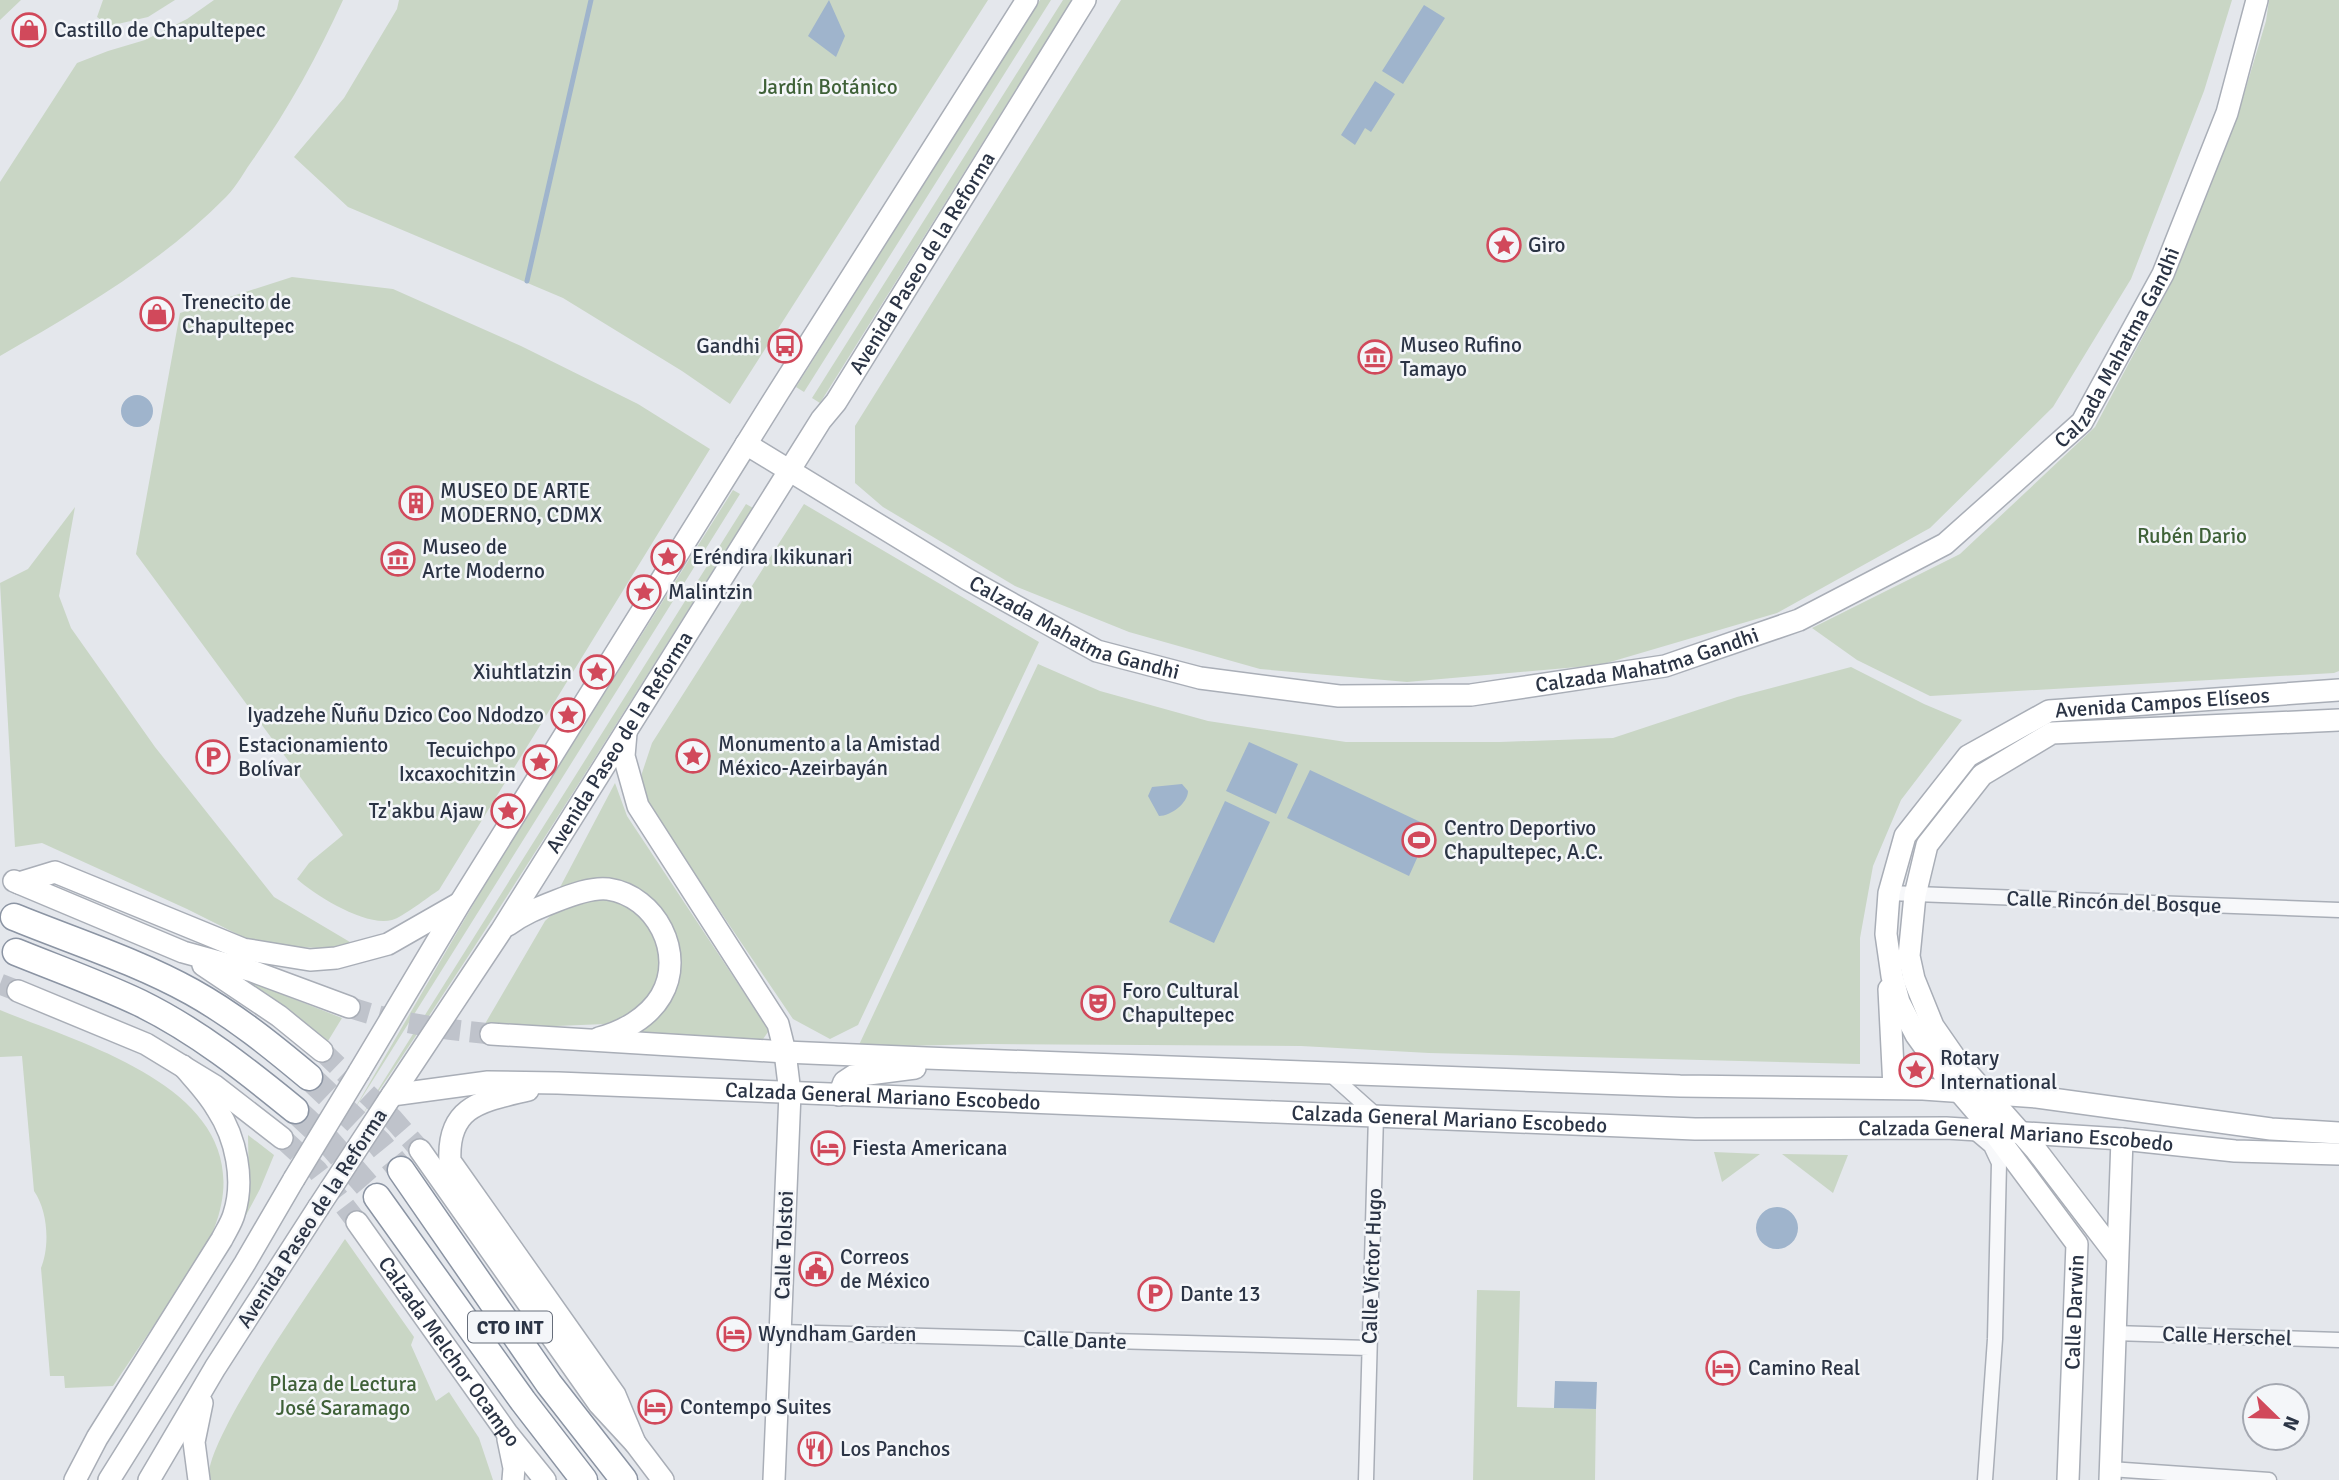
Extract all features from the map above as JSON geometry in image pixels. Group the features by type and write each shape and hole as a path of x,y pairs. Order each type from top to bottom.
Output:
{"highway":[{"path":"14,917 153,972 192,992 258,1035 310,1077"},
{"path":"16,952 141,1004 193,1033 239,1063 295,1110"},
{"name":"CTO INT","path":"401,1170 549,1384 624,1480"},
{"name":"CTO INT","path":"377,1197 523,1401 584,1480"}],"main road":[{"name":"Avenida Paseo de la Reforma","path":"109,1480 460,903 1027,0"},
{"name":"Avenida Paseo de la Reforma","path":"149,1480 215,1368 501,931 821,420 836,402 1085,0"},
{"name":"Calzada Mahatma Gandhi","path":"746,444 967,579 1097,652 1200,678 1339,696 1471,695 1665,666 1799,620 1945,544 2082,422 2164,274 2227,113 2257,0"},
{"name":"Avenida Campos Elíseos","path":"1983,1130 1916,1035 1899,1002 1886,934 1889,893 1905,836 1968,756 2049,711 2339,690"},
{"path":"2268,696 2270,724"},
{"path":"2049,711 2052,733"},
{"name":"Avenida Campos Elíseos","path":"2021,1133 1958,1062 1933,1026 1914,979 1909,956 1915,895 1927,845 1982,775 2052,733 2339,720"},
{"name":"Calle Tolstoi","path":"627,728 623,743 624,756 638,806 778,1024 785,1052 790,1093 774,1480"},
{"path":"349,1007 252,971 183,952 16,882 55,872 243,949 310,960 336,958 388,944 460,903"},
{"path":"501,931 524,913 569,896 606,889 633,896 655,916 666,939 671,967 661,996 647,1013 617,1033 585,1041"},
{"path":"1886,934 1894,1088"},
{"path":"183,952 279,1016 322,1051"},
{"path":"18,991 146,1044 253,1114 282,1138"},
{"name":"Calzada General Mariano Escobedo","path":"491,1034 926,1058 1680,1086 1957,1091 2037,1097 2270,1129 2339,1133"},
{"path":"839,1095 844,1082 853,1076 919,1068 926,1058"},
{"path":"75,1480 97,1438 222,1239 234,1214 239,1184 236,1154 229,1130 217,1108 183,1066"},
{"path":"390,1098 488,1082 558,1083"},
{"path":"558,1083 500,1096 468,1108 453,1128 450,1160 615,1395 635,1443"},
{"name":"Calzada General Mariano Escobedo","path":"558,1083 1695,1129 1983,1130 2122,1139 2235,1151 2339,1154"},
{"name":"Calle Darwin","path":"1983,1130 2077,1244 2068,1480"},
{"name":"Calle Darwin","path":"2021,1133 2117,1256"},
{"name":"Calle Darwin","path":"2110,1475 2122,1139"},
{"name":"CTO INT","path":"420,1150 600,1404 663,1480"},
{"name":"Calzada Melchor Ocampo","path":"358,1222 507,1433 545,1480"},
{"path":"199,1480 194,1442 198,1413 215,1368"},
{"path":"507,1433 514,1468 513,1480"}],"street":[{"name":"Calle Rincón del Bosque","path":"1889,893 2339,910"},
{"path":"1329,1073 1376,1115"},
{"name":"Calle Víctor Hugo","path":"1366,1480 1376,1115"},
{"path":"1983,1130 1999,1163 1995,1339 1986,1480"},
{"name":"Calle Dante","path":"780,1332 1370,1348"},
{"name":"Calle Herschel","path":"2114,1333 2339,1340"},
{"path":"2110,1475 2269,1480"}],"green space":[{"path":"0,0 21,0 0,20"},
{"path":"103,0 175,0 148,17 109,26 97,17"},
{"path":"214,0 343,0 291,101 226,197 175,243 119,284 0,356 0,182 77,63 145,40 187,19"},
{"name":"Jardín Botánico","path":"399,0 988,0 730,404 682,371 563,298 348,207 294,157 344,98 397,9"},
{"path":"1040,0 1051,0 804,392 796,387"},
{"path":"1063,0 1072,0 820,403 812,398"},
{"path":"1121,0 2232,0 2204,91 2131,279 2053,407 1930,528 1777,613 1600,665 1407,682 1260,669 1129,632 1015,586 883,507 855,483 855,426"},
{"name":"Rubén Dario","path":"2269,0 2339,0 2339,671 1930,696 1857,660 1812,628 1960,554 2095,427 2174,278 2238,114 2266,21"},
{"path":"292,277 393,289 521,346 638,404 710,449 439,890 392,920 381,921 356,915 316,894 297,879 309,863 343,835 136,554 180,313"},
{"path":"733,490 740,494 351,1115 495,867"},
{"path":"746,504 753,508 509,893 359,1120"},
{"path":"804,504 1039,642 858,1025 830,1039 793,1019 642,796 642,773 652,743"},
{"path":"75,507 59,596 71,628 155,747 274,897 355,945 290,947 247,939 42,843 15,847 0,583 28,569"},
{"name":"Centro Deportivo Chapultepec, A.C.","path":"1038,664 1100,691 1208,721 1346,742 1500,742 1613,738 1737,697 1851,667 1962,720 1901,800 1873,866 1860,938 1860,1064 1429,1053 1301,1046 988,1044 858,1047"},
{"path":"615,783 627,816 766,1026 768,1032 761,1042 631,1036 668,1001 657,905 557,893"},
{"path":"609,897 632,909 648,924 657,943 660,962 656,981 646,999 629,1014 605,1024 482,1029 545,921 568,904"},
{"path":"248,981 342,1018 328,1041"},
{"path":"0,1010 122,1060 161,1083 193,1110 215,1143 224,1182 214,1229 196,1264 113,1386 65,1388 64,1376 50,1376 41,1268 46,1250 45,1218 34,1191 22,1056 0,1057"},
{"path":"248,1135 274,1155 260,1189 227,1251 245,1212 249,1193"},
{"path":"1714,1152 1760,1154 1722,1182"},
{"path":"1782,1154 1848,1155 1833,1193"},
{"name":"Plaza de Lectura José Saramago","path":"345,1239 414,1337 411,1345 436,1401 449,1392 479,1438 493,1480 209,1480 212,1461 223,1432 242,1398"},
{"path":"1477,1290 1520,1291 1517,1407 1596,1409 1595,1480 1473,1480"}],"water":[{"path":"829,0 845,36 836,57 808,36"},
{"path":"1424,5 1445,18 1403,84 1382,71"},
{"path":"1375,81 1395,94 1371,132 1365,128 1355,145 1341,135"},
{"path":"137,395 148,400 153,411 148,422 137,427 126,422 121,411 126,400"},
{"path":"1249,742 1298,764 1276,814 1226,791"},
{"path":"1310,770 1431,827 1409,876 1287,818"},
{"path":"1182,784 1188,791 1185,800 1173,811 1159,816 1148,796 1152,787"},
{"path":"1225,801 1270,822 1214,943 1169,922"},
{"path":"1777,1207 1792,1213 1798,1228 1792,1243 1777,1249 1762,1243 1756,1228 1762,1213"},
{"path":"1555,1381 1597,1382 1596,1409 1554,1408"}],"waterway":[{"path":"527,281 591,0"}],"tunnel":[{"path":"0,984 18,991"},
{"path":"349,1007 401,1021 491,1034"},
{"path":"322,1051 392,1118 420,1150"},
{"path":"309,1077 379,1143 401,1170"},
{"path":"295,1110 327,1140 377,1197"},
{"path":"282,1138 317,1170 357,1222"}],"place":[{"name":"Castillo de Chapultepec","path":"29,30"},
{"name":"Giro","path":"1504,245"},
{"name":"Trenecito de Chapultepec","path":"157,314"},
{"name":"Gandhi","path":"785,346"},
{"name":"Museo Rufino Tamayo","path":"1375,357"},
{"name":"MUSEO DE ARTE MODERNO, CDMX","path":"416,503"},
{"name":"Eréndira Ikikunari","path":"668,557"},
{"name":"Museo de Arte Moderno","path":"398,559"},
{"name":"Malintzin","path":"644,592"},
{"name":"Xiuhtlatzin","path":"597,672"},
{"name":"Iyadzehe Ñuñu Dzico Coo Ndodzo","path":"568,715"},
{"name":"Monumento a la Amistad México-Azeirbayán","path":"693,756"},
{"name":"Estacionamiento Bolívar","path":"213,757"},
{"name":"Tecuichpo Ixcaxochitzin","path":"540,762"},
{"name":"Tz'akbu Ajaw","path":"508,811"},
{"name":"Centro Deportivo Chapultepec, A.C.","path":"1419,840"},
{"name":"Foro Cultural Chapultepec","path":"1098,1003"},
{"name":"Rotary International","path":"1916,1070"},
{"name":"Fiesta Americana","path":"828,1148"},
{"name":"Correos de México","path":"816,1269"},
{"name":"Dante 13","path":"1155,1294"},
{"name":"Wyndham Garden","path":"734,1334"},
{"name":"Camino Real","path":"1723,1368"},
{"name":"Contempo Suites","path":"655,1407"},
{"name":"Los Panchos","path":"815,1449"}]}
